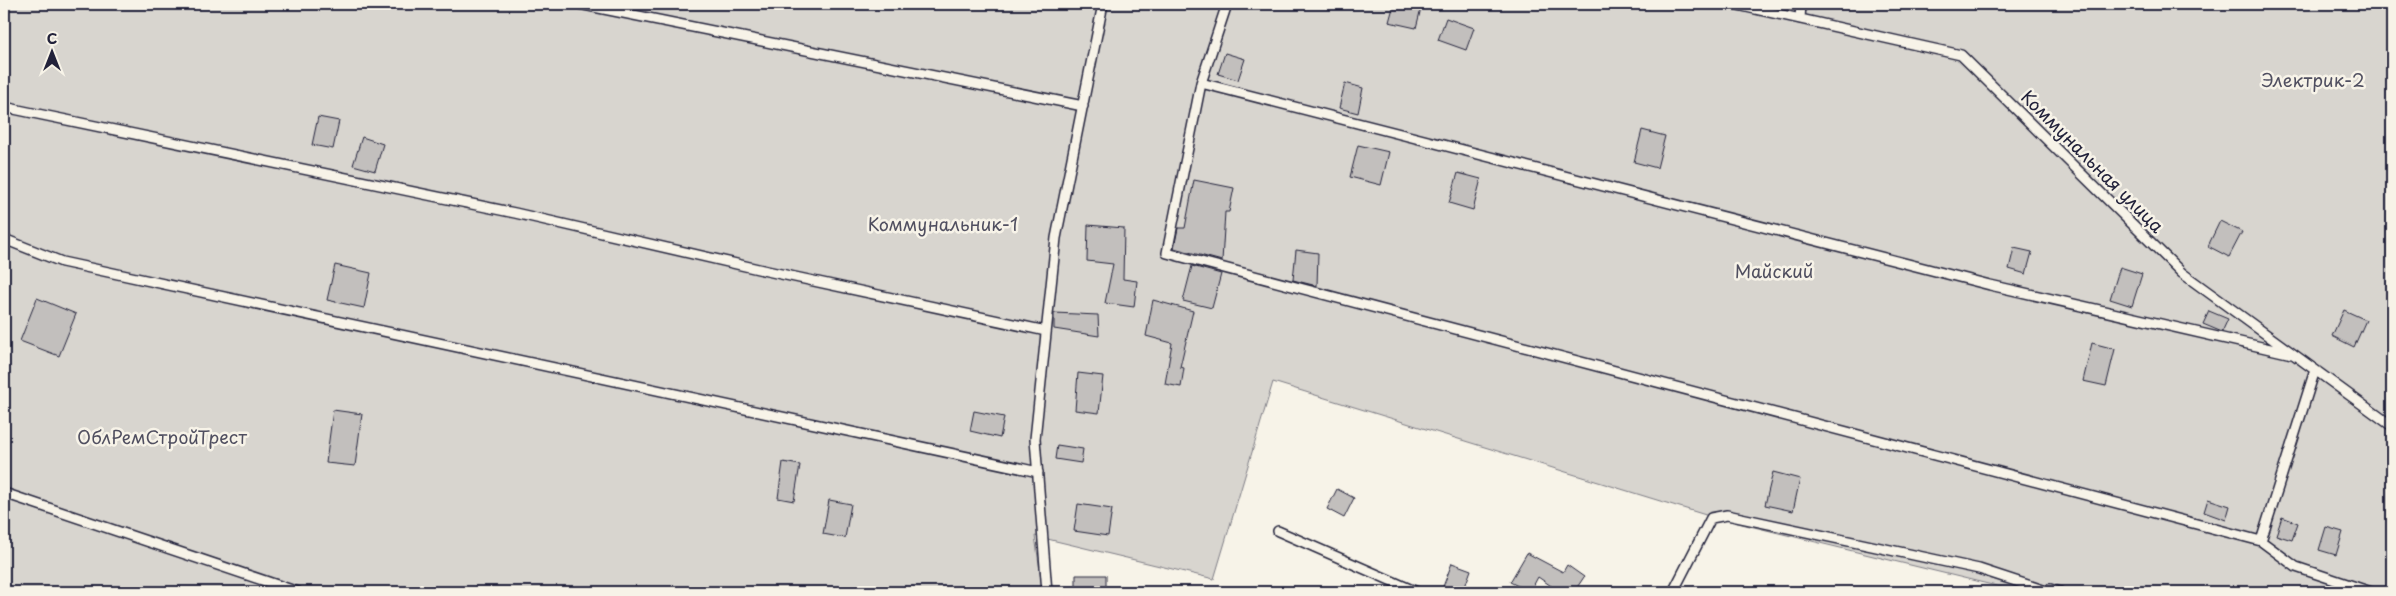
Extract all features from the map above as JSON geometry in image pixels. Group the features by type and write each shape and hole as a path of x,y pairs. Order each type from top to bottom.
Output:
{"lane":[{"path":"579,4 1083,106"},
{"path":"1047,592 1035,439 1056,238 1103,4"},
{"path":"1227,4 1201,83 1167,253 2260,541 2296,567 2371,592"},
{"name":"Коммунальная улица","path":"1734,4 1961,55 2182,273 2392,426"},
{"path":"1800,19 1801,4"},
{"path":"1201,83 1981,282 2292,354"},
{"path":"4,107 516,213 767,271 1046,331"},
{"path":"4,239 62,262 1038,472"},
{"path":"2260,541 2315,370"},
{"path":"4,493 298,592"},
{"path":"1673,592 1712,518 1727,515 1979,569 2042,591 2050,589 2060,592"},
{"path":"1278,531 1417,592"}],"green space":[{"path":"4,4 2392,4 2392,592 2021,592 1709,516 1273,382 1214,579 1035,536 1043,592 4,592"}],"building":[{"path":"1394,4 1422,4 1416,28 1389,22"},
{"path":"1446,18 1474,28 1466,50 1438,40"},
{"path":"1225,53 1245,59 1238,80 1218,74"},
{"path":"1345,83 1363,88 1358,113 1339,108"},
{"path":"318,117 339,121 333,149 312,145"},
{"path":"1642,130 1665,136 1657,168 1634,162"},
{"path":"362,137 383,144 375,171 353,165"},
{"path":"1358,145 1389,152 1381,185 1350,177"},
{"path":"1458,173 1481,179 1473,210 1449,203"},
{"path":"1194,180 1234,188 1229,212 1225,212 1222,261 1174,248 1178,228 1185,228"},
{"path":"2220,221 2242,232 2229,257 2208,246"},
{"path":"1088,225 1124,228 1123,279 1137,281 1134,307 1105,303 1113,264 1087,261"},
{"path":"2014,248 2032,252 2026,274 2009,269"},
{"path":"1296,250 1318,253 1317,286 1293,280"},
{"path":"335,265 371,273 364,308 327,300"},
{"path":"1192,266 1221,274 1212,308 1183,301"},
{"path":"2120,267 2142,274 2132,306 2110,299"},
{"path":"37,298 76,314 59,356 20,341"},
{"path":"1153,300 1193,311 1180,367 1184,368 1181,387 1165,384 1172,343 1146,336"},
{"path":"2344,310 2366,320 2354,347 2332,336"},
{"path":"2209,311 2228,319 2222,332 2203,324"},
{"path":"1054,313 1098,315 1099,336 1054,329"},
{"path":"2092,343 2115,349 2106,386 2083,381"},
{"path":"1078,373 1103,376 1099,413 1075,410"},
{"path":"333,410 362,414 355,466 326,463"},
{"path":"974,411 1004,417 1000,438 970,431"},
{"path":"1057,445 1083,449 1081,463 1055,459"},
{"path":"783,462 800,465 794,501 778,498"},
{"path":"1773,472 1800,479 1793,511 1765,505"},
{"path":"1337,489 1354,498 1344,518 1327,509"},
{"path":"2208,499 2230,506 2226,520 2204,512"},
{"path":"829,500 851,504 845,538 823,534"},
{"path":"1078,504 1112,509 1108,536 1074,531"},
{"path":"2282,517 2298,523 2292,540 2276,535"},
{"path":"2326,527 2343,532 2336,555 2319,550"},
{"path":"1527,553 1563,572 1567,565 1584,577 1574,592 1560,592 1538,577 1530,592 1510,582"},
{"path":"1452,563 1471,570 1463,592 1441,592"},
{"path":"1076,575 1106,575 1106,592 1076,592"}],"park label":[{"name":"Электрик-2","path":"2313,81"},
{"name":"Коммунальник-1","path":"943,225"},
{"name":"Майский","path":"1774,272"},
{"name":"ОблРемСтройТрест","path":"162,438"}]}
